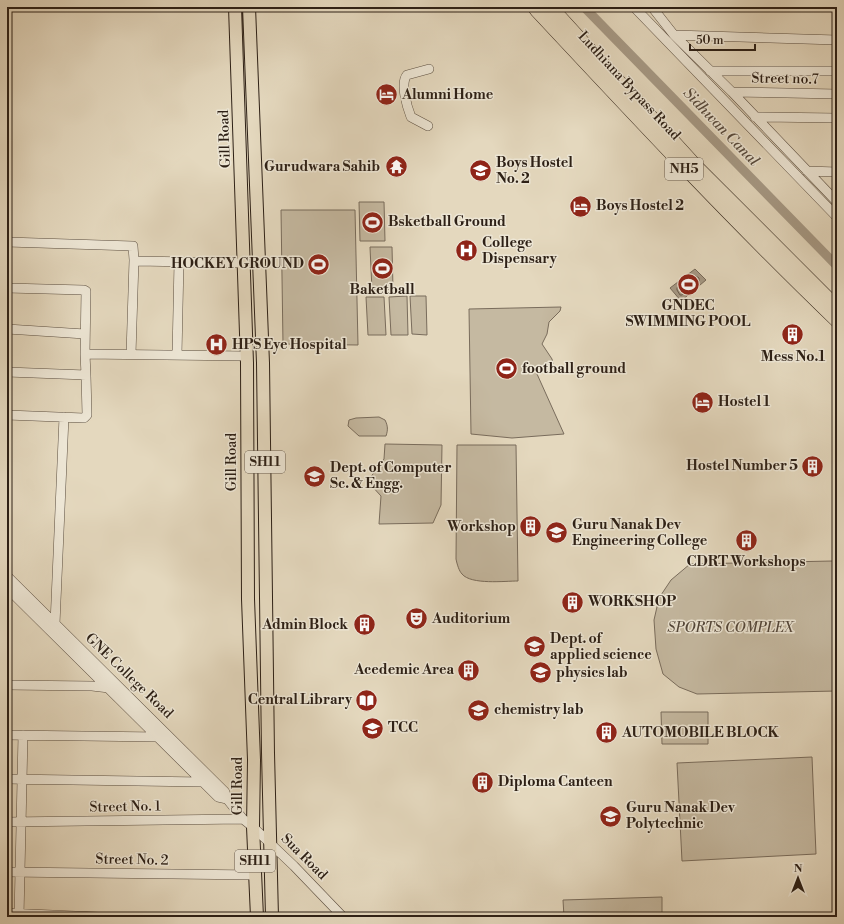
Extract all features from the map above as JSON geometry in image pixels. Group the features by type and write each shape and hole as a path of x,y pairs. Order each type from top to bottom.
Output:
{"highway":[{"name":"Ludhiana Bypass Road","path":"534,7 689,173 772,259 837,321"},
{"name":"Ludhiana Bypass Road","path":"551,7 696,166 837,307"}],"main road":[{"name":"Gill Road","path":"235,7 244,263 248,599 254,760 253,827 257,917"},
{"name":"Gill Road","path":"249,7 263,371 272,917"}],"street":[{"path":"634,7 837,216"},
{"path":"652,7 674,35 732,92 837,202"},
{"path":"674,35 837,40"},
{"path":"428,126 411,117 407,104 405,78 407,75 429,69"},
{"path":"710,71 837,71"},
{"name":"Street no.7","path":"732,92 837,94"},
{"path":"755,117 837,118"},
{"path":"807,171 837,172"},
{"path":"7,242 133,246 134,260 131,354"},
{"path":"134,260 244,263"},
{"path":"177,355 179,262"},
{"path":"7,288 86,291 86,417 7,415"},
{"path":"7,329 85,334"},
{"path":"85,354 246,356"},
{"path":"7,372 86,375"},
{"path":"55,624 64,417"},
{"name":"GNE College Road","path":"7,576 225,792 227,798 243,819"},
{"name":"GNE College Road","path":"7,588 218,797 227,798"},
{"path":"7,685 92,686 109,688"},
{"path":"7,735 159,737"},
{"path":"19,915 23,735"},
{"path":"7,779 203,782"},
{"name":"Sua Road","path":"243,819 294,866 344,917"},
{"name":"Street No. 1","path":"7,822 243,819"},
{"name":"Street No. 2","path":"7,872 256,875"},
{"path":"7,913 19,915 98,917"}],"green space":[{"name":"Bsketball Ground","path":"359,202 384,202 385,241 360,241"},
{"name":"HOCKEY GROUND","path":"281,210 355,210 358,345 283,344"},
{"name":"Baketball","path":"370,247 392,247 393,289 372,290"},
{"path":"407,296 408,335 391,335 389,297"},
{"path":"410,296 426,296 427,335 412,334"},
{"path":"366,297 384,297 386,335 368,335"},
{"name":"football ground","path":"561,307 560,311 549,322 547,334 542,344 552,359 553,364 537,374 564,434 512,438 471,434 469,309"},
{"path":"379,417 386,422 386,436 359,436 348,426 349,420 356,418"},
{"path":"385,444 442,445 441,505 433,523 379,524 381,496 370,484 370,478 384,459"},
{"path":"457,445 516,445 518,581 488,582 473,580 462,574 459,569 456,559"},
{"name":"SPORTS COMPLEX","path":"837,562 837,691 697,694 679,687 663,674 656,649 654,620 659,598 671,580 690,564"},
{"path":"661,712 708,712 708,744 662,744"},
{"path":"812,757 816,854 682,861 677,763"},
{"path":"662,897 662,917 564,917 563,900"}],"water":[{"name":"GNDEC SWIMMING POOL","path":"695,269 706,280 681,301 670,288"}],"waterway":[{"name":"Sidhwan Canal","path":"584,7 837,266"}],"place":[{"name":"Alumni Home","path":"387,95"},
{"name":"Gurudwara Sahib","path":"396,167"},
{"name":"Boys Hostel No. 2","path":"480,171"},
{"name":"Boys Hostel 2","path":"580,206"},
{"name":"Bsketball Ground","path":"372,222"},
{"name":"College Dispensary","path":"467,251"},
{"name":"HOCKEY GROUND","path":"319,264"},
{"name":"Baketball","path":"382,268"},
{"name":"GNDEC SWIMMING POOL","path":"688,284"},
{"name":"Mess No.1","path":"793,335"},
{"name":"HPS Eye Hospital","path":"216,345"},
{"name":"football ground","path":"507,369"},
{"name":"Hostel 1","path":"702,402"},
{"name":"Hostel Number 5","path":"813,466"},
{"name":"Dept. of Computer Sc. & Engg.","path":"314,476"},
{"name":"Workshop","path":"531,527"},
{"name":"Guru Nanak Dev Engineering College","path":"556,533"},
{"name":"CDRT Workshops","path":"746,540"},
{"name":"WORKSHOP","path":"573,602"},
{"name":"Auditorium","path":"416,619"},
{"name":"Admin Block","path":"364,625"},
{"name":"Dept. of applied science","path":"535,647"},
{"name":"Acedemic Area","path":"469,670"},
{"name":"physics lab","path":"540,673"},
{"name":"Central Library","path":"367,700"},
{"name":"chemistry lab","path":"479,710"},
{"name":"TCC","path":"373,728"},
{"name":"AUTOMOBILE BLOCK","path":"607,733"},
{"name":"Diploma Canteen","path":"482,782"},
{"name":"Guru Nanak Dev Polytechnic","path":"611,816"}]}
